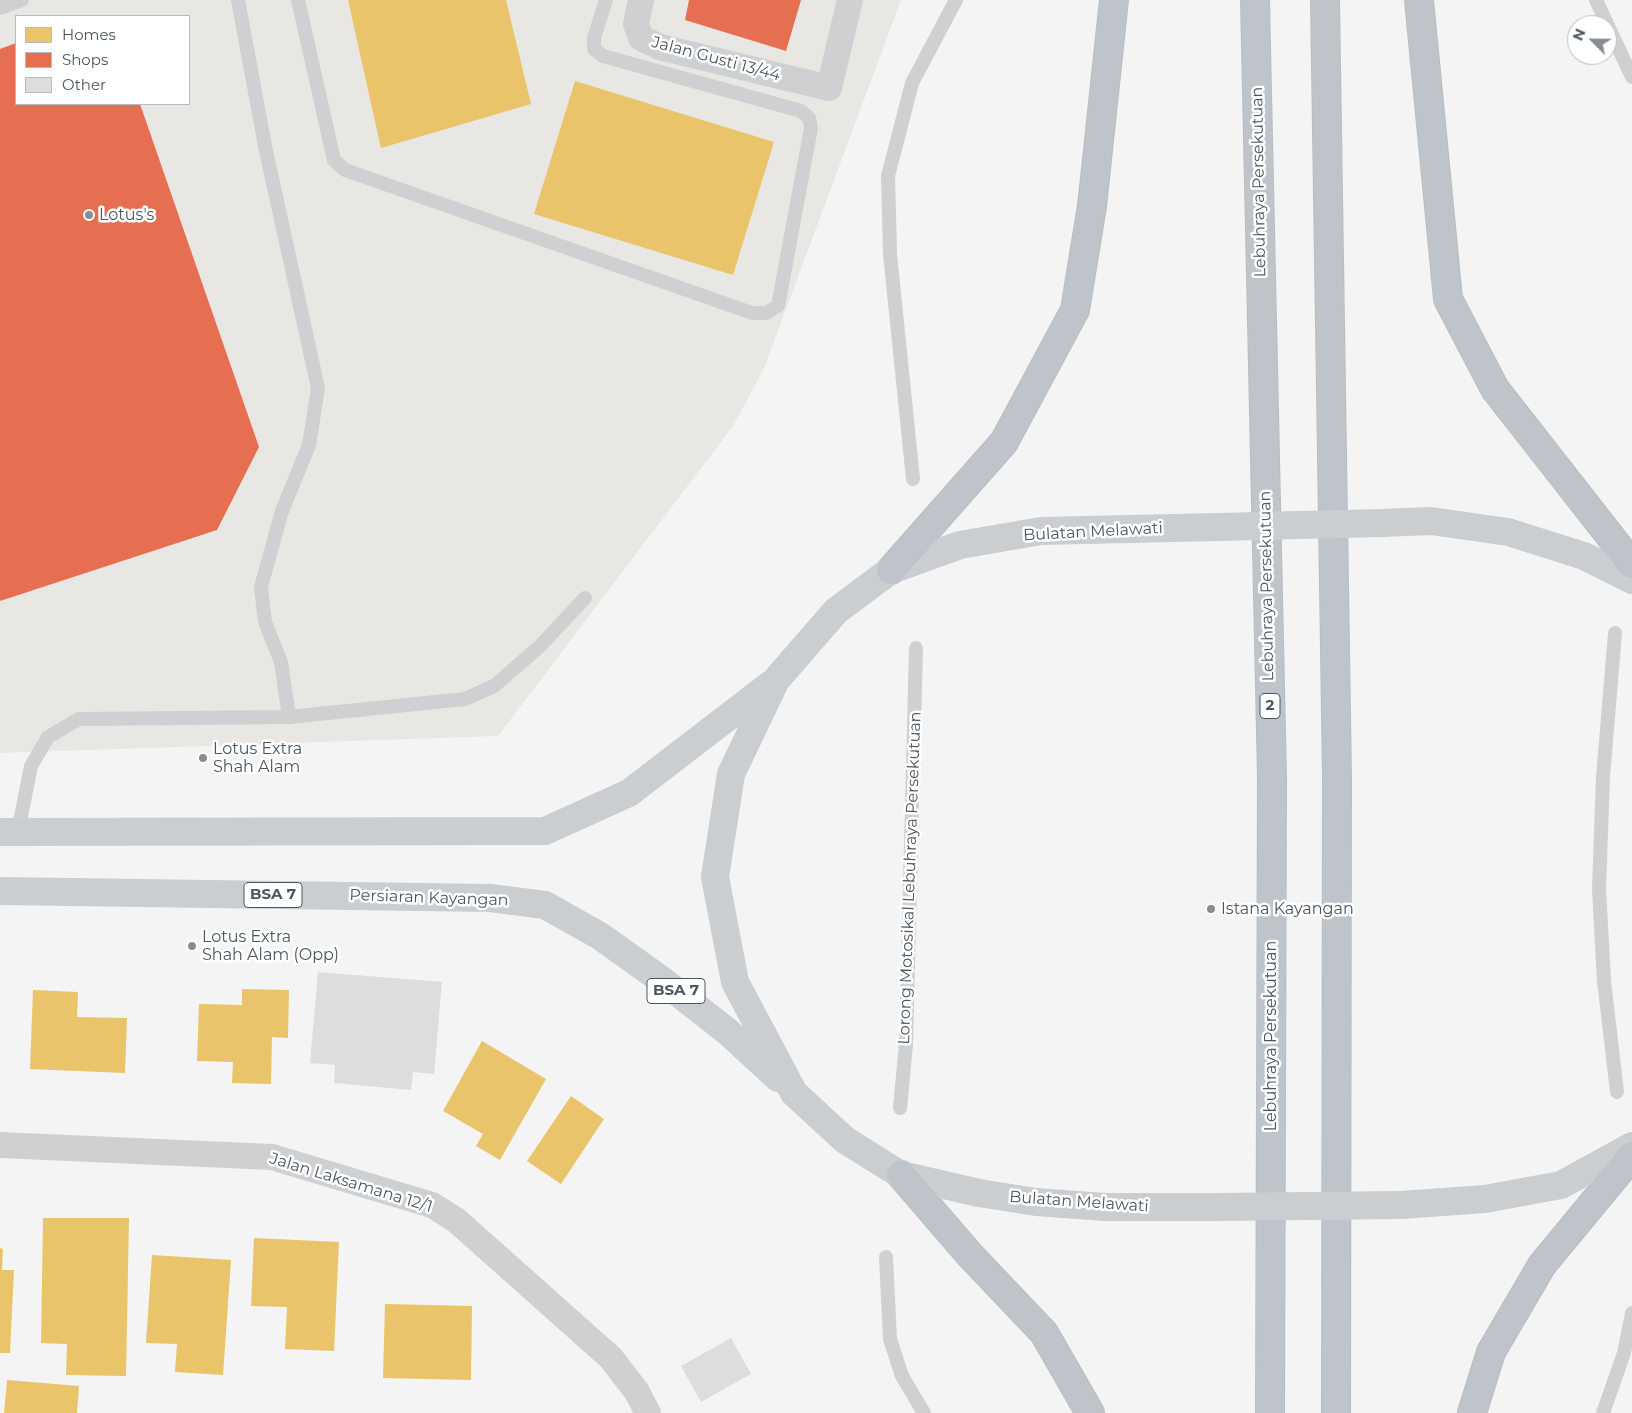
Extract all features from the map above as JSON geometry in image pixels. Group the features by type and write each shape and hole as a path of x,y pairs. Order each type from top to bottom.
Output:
{"highway":[{"path":"891,570 1004,442 1075,310 1092,206 1114,0"},
{"name":"Lebuhraya Persekutuan","path":"1255,0 1272,778 1270,1413"},
{"path":"1325,0 1337,778 1336,1413"},
{"path":"1419,0 1448,299 1495,389 1632,564"},
{"path":"1472,1413 1491,1352 1542,1265 1632,1156"},
{"path":"901,1175 970,1254 1044,1333 1090,1413"}],"main road":[{"name":"Bulatan Melawati","path":"1632,580 1584,556 1508,532 1431,521 1042,531 960,545 891,570 836,611 776,680 731,774 715,877 735,982 794,1093 845,1140 901,1175 979,1193 1036,1202 1105,1207 1216,1208 1402,1205 1484,1199 1561,1184 1632,1146"},
{"path":"9,832 545,831 630,792 776,680"},
{"name":"Persiaran Kayangan","path":"0,891 490,898 545,905 600,936 663,981 728,1032 794,1093"}],"street":[{"name":"Jalan Gusti 13/44","path":"641,0 636,24 641,38 660,47 829,88 850,0"},
{"name":"Jalan Laksamana 12/1","path":"0,1145 272,1157 432,1205 456,1220 611,1358 636,1392 648,1413"}],"lane":[{"path":"0,8 22,0"},
{"path":"238,0 266,151 318,388 309,445 282,511 261,587 265,622 281,662 289,718"},
{"path":"298,0 334,160 346,170 752,312 766,313 772,310 778,306 811,128 809,118 801,110 603,56 594,49 594,38 606,0"},
{"path":"913,479 890,254 888,176 912,83 956,0"},
{"path":"1596,0 1632,77"},
{"path":"9,832 31,766 48,737 79,719 289,718 465,699 494,686 539,647 585,598"},
{"path":"1615,633 1603,777 1599,889 1604,981 1617,1092"},
{"name":"Lorong Motosikal Lebuhraya Persekutuan","path":"900,1108 906,1044 916,648"},
{"path":"886,1257 890,1339 902,1376 924,1413"},
{"path":"1603,1413 1624,1353 1632,1312"}],"shaded area":[{"path":"0,0 901,0 764,368 733,426 498,736 0,753"}],"building: Homes":[{"path":"348,0 506,0 531,104 381,148"},
{"path":"575,81 774,142 733,275 534,214"},
{"path":"242,989 289,990 288,1038 272,1037 271,1084 232,1083 233,1062 197,1061 199,1004 242,1005"},
{"path":"33,990 78,992 77,1017 127,1018 125,1073 30,1069"},
{"path":"482,1041 546,1079 500,1160 476,1146 483,1134 443,1111"},
{"path":"571,1096 604,1119 561,1184 527,1161"},
{"path":"43,1218 129,1218 126,1376 66,1375 67,1344 41,1343"},
{"path":"254,1238 339,1242 334,1351 285,1349 287,1307 251,1306"},
{"path":"0,1248 3,1249 2,1270 14,1270 10,1353 0,1353"},
{"path":"152,1255 231,1260 223,1375 175,1372 177,1344 146,1343"},
{"path":"385,1304 472,1306 471,1380 383,1378"},
{"path":"7,1380 79,1386 77,1413 4,1413"}],"building: Shops":[{"path":"689,0 801,0 786,51 685,20"},
{"name":"Lotus's","path":"15,43 15,105 140,105 259,447 217,530 0,601 0,49"}],"building: Other":[{"path":"318,972 442,982 434,1074 413,1072 411,1090 334,1083 335,1065 310,1063"},
{"path":"731,1338 751,1374 701,1402 681,1366"}],"place":[{"name":"Lotus's","path":"89,215"},
{"name":"Lotus Extra Shah Alam","path":"203,758"},
{"name":"Istana Kayangan","path":"1211,909"},
{"name":"Lotus Extra Shah Alam (Opp)","path":"192,946"}]}
